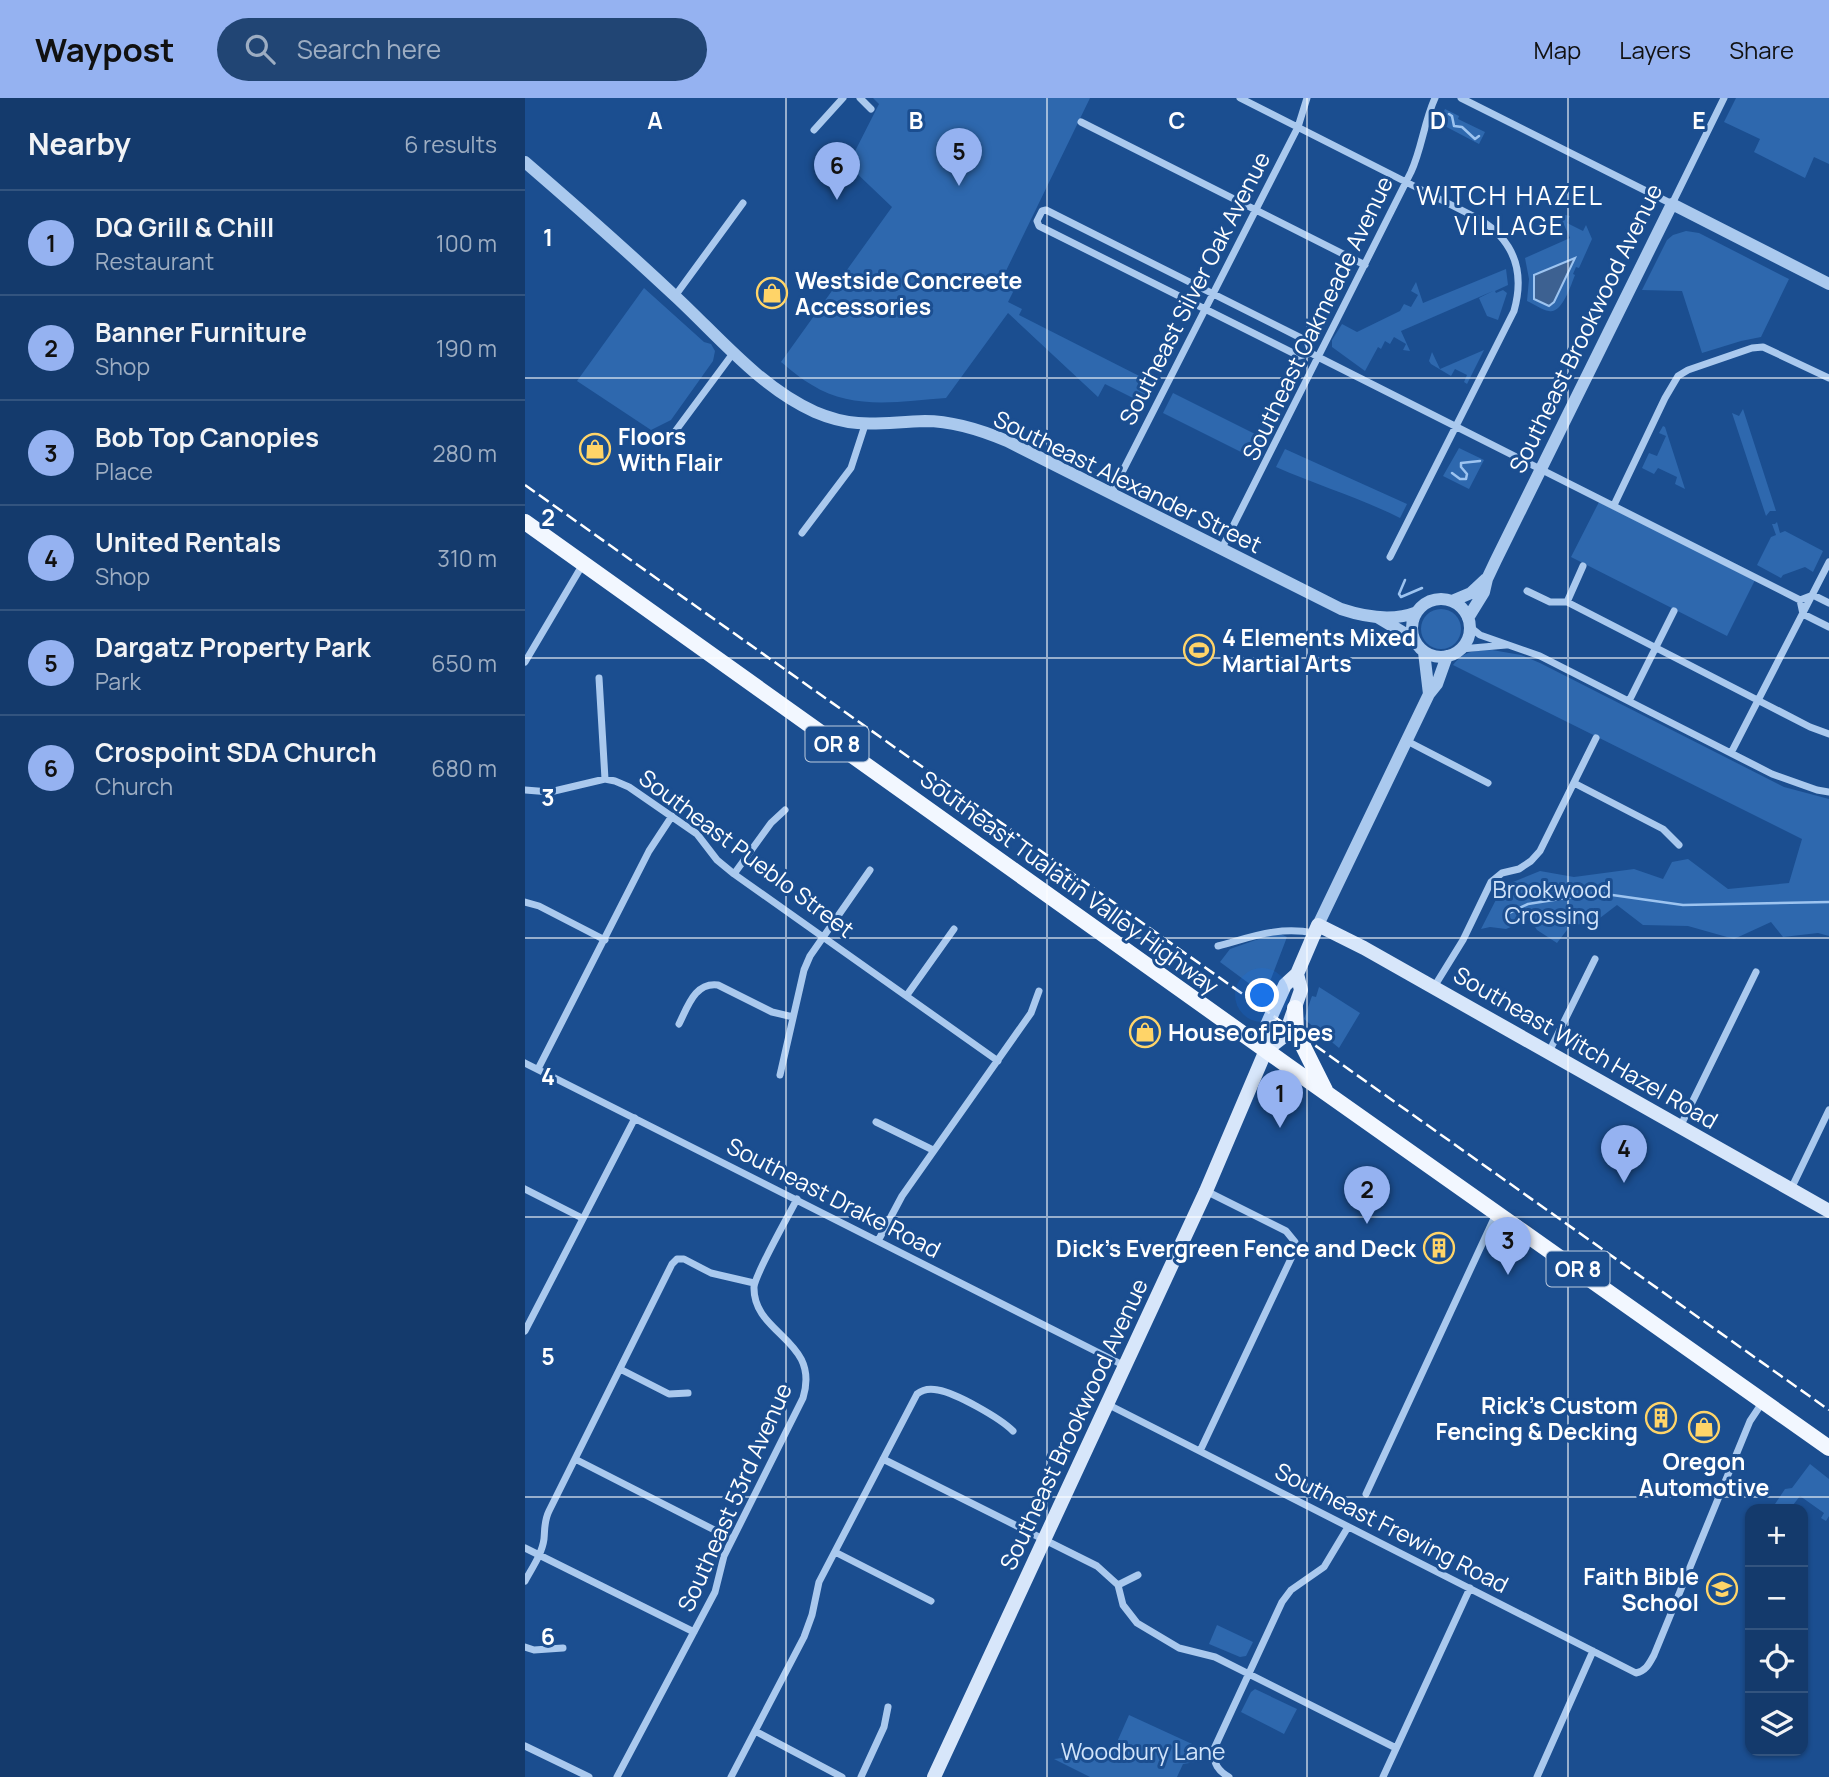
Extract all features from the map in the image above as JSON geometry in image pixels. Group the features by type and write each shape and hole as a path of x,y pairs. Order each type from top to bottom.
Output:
{"main road":[{"name":"Southeast Tualatin Valley Highway","path":"525,522 1829,1448"},
{"name":"Southeast Brookwood Avenue","path":"934,1777 1206,1191 1266,1050 1267,1026 1285,985 1297,974 1316,929"},
{"name":"Southeast Witch Hazel Road","path":"1316,929 1434,987 1829,1211"},
{"name":"Southeast Brookwood Avenue","path":"1266,1050 1283,1037 1295,1009 1301,990 1297,974"},
{"path":"1295,1009 1296,1032 1327,1092"}],"street":[{"path":"814,130 843,98"},
{"path":"860,98 871,109"},
{"path":"1240,98 1490,226 1507,245 1518,270 1519,288 1514,311 1390,556"},
{"name":"Southeast Silver Oak Avenue","path":"1111,494 1298,127 1307,98"},
{"name":"Southeast Oakmeade Avenue","path":"1221,550 1314,355 1365,265 1406,182 1419,154 1426,121 1435,98"},
{"path":"1461,98 1829,284"},
{"name":"Southeast Brookwood Avenue","path":"1469,623 1540,469 1724,98"},
{"path":"1081,122 1365,265"},
{"name":"Southeast Alexander Street","path":"525,162 734,352 775,388 796,402 816,412 865,425 925,421 950,423 979,430 1007,441 1341,609 1379,618 1407,616 1416,612"},
{"path":"675,296 743,203"},
{"path":"1314,355 1307,341 1046,210 1042,211 1037,221 1039,226 1299,356 1314,355 1800,600 1813,595 1829,603"},
{"path":"1614,506 1622,484 1674,381 1688,370 1752,348 1769,348 1829,378"},
{"path":"671,437 734,352"},
{"path":"802,533 851,468 865,425"},
{"path":"1731,753 1829,562"},
{"path":"525,662 583,564"},
{"path":"1567,602 1583,566"},
{"path":"1452,601 1471,593 1487,579"},
{"path":"1527,591 1550,602 1567,602 1810,727 1829,734"},
{"path":"1800,600 1803,614"},
{"path":"1461,649 1469,634 1469,623 1465,612 1452,601 1431,601 1416,612 1412,625 1414,639 1424,652 1433,656 1447,656 1461,649 1507,645"},
{"path":"1629,701 1674,611"},
{"path":"1803,614 1829,627"},
{"name":"Southeast Alexander Street","path":"1379,618 1414,639"},
{"path":"1469,623 1480,635 1540,656 1787,780 1829,792"},
{"path":"1424,652 1429,694"},
{"name":"Southeast Brookwood Avenue","path":"1316,929 1429,694 1437,684 1447,656"},
{"path":"599,678 605,779"},
{"path":"1434,987 1463,940 1491,883 1501,873 1531,862 1548,837 1596,738"},
{"path":"1407,741 1488,783"},
{"name":"Southeast Pueblo Street","path":"525,790 550,792 605,779 629,787 697,834 717,860 734,874 998,1061"},
{"path":"1574,783 1663,830 1679,845"},
{"path":"734,874 771,822 785,810"},
{"path":"538,1069 649,851 671,816"},
{"path":"780,1075 804,970 810,956 870,870"},
{"path":"525,902 539,906 605,940"},
{"path":"907,995 954,929"},
{"name":"Southeast Witch Hazel Road","path":"1218,946 1279,930 1316,929"},
{"path":"1549,1052 1595,959"},
{"path":"1680,1128 1756,972"},
{"path":"679,1024 695,993 711,984 772,1012 793,1017"},
{"path":"878,1241 902,1196 1031,1013 1039,991"},
{"name":"Southeast Drake Road","path":"525,1063 1125,1366"},
{"path":"1791,1189 1829,1110"},
{"path":"525,1331 635,1118"},
{"path":"876,1122 933,1150"},
{"path":"525,1189 582,1218"},
{"path":"1200,1451 1296,1248 1295,1242 1286,1231 1206,1191"},
{"path":"525,1581 544,1540 544,1522 672,1264 677,1259 684,1259 711,1273 754,1283 797,1199"},
{"path":"1366,1494 1497,1212"},
{"name":"Southeast 53rd Avenue","path":"617,1777 715,1592 724,1556 803,1398 807,1384 807,1369 800,1356 760,1311 755,1299 754,1283"},
{"path":"525,1310 533,1314"},
{"path":"620,1369 669,1394 688,1393"},
{"path":"731,1777 804,1637 819,1582 912,1400 922,1390 942,1391 999,1419 1013,1431"},
{"name":"Southeast Frewing Road","path":"1107,1404 1593,1651 1636,1672 1642,1672 1654,1655 1750,1421 1763,1401"},
{"path":"575,1459 732,1539"},
{"path":"883,1459 1097,1566 1118,1585 1123,1605 1137,1623 1179,1648 1215,1657 1396,1748"},
{"path":"1229,1777 1214,1763 1213,1751 1282,1602 1291,1590 1324,1567 1348,1527"},
{"path":"525,1548 694,1632"},
{"path":"835,1552 931,1601"},
{"path":"1118,1585 1138,1575"},
{"path":"1383,1777 1470,1588"},
{"path":"525,1647 534,1650 563,1647"},
{"path":"1537,1777 1593,1651"},
{"path":"861,1777 884,1727 888,1707"},
{"path":"755,1731 842,1777"},
{"path":"525,1745 589,1777"}],"green space":[{"path":"873,98 1090,98 1003,277 1017,284 1008,302 1022,309 1019,315 1155,384 1145,404 1105,384 1098,397 1008,313 946,398 877,402 844,398 812,385 781,362 892,207 848,165 879,104"},
{"path":"1736,98 1829,98 1829,164 1814,157 1805,178 1754,152 1760,139 1724,122"},
{"path":"1445,109 1459,116 1458,119 1485,132 1479,144 1439,123"},
{"path":"1560,216 1570,216 1567,223 1583,231 1586,225 1592,239 1579,268 1576,267 1565,298 1558,308 1549,311 1527,301 1529,279 1525,258 1570,238"},
{"path":"1686,231 1699,233 1789,279 1761,337 1702,353 1682,291 1642,290 1667,240"},
{"path":"1506,269 1508,285 1495,291 1496,293 1503,290 1507,293 1498,320 1487,316 1479,298 1493,291 1401,331 1410,351 1403,350 1406,344 1394,337 1390,344 1385,341 1381,349 1378,347 1365,371 1332,347 1332,340 1342,324 1357,332 1400,311 1404,304 1411,307 1418,295 1411,291 1416,282 1423,303"},
{"path":"644,288 704,342 711,344 715,351 713,361 671,420 651,430 577,381"},
{"path":"1484,350 1467,384 1464,382 1467,375 1455,369 1451,376 1431,364 1429,361 1432,352 1440,369"},
{"path":"1173,393 1267,440 1257,460 1163,413"},
{"path":"1743,409 1776,511 1770,511 1766,516 1732,413 1739,416"},
{"path":"1663,426 1685,489 1675,484 1677,477 1658,468 1654,474 1642,468 1649,453 1657,456 1666,436 1659,433"},
{"path":"1459,448 1484,460 1469,489 1443,476"},
{"path":"1285,449 1407,504 1400,518 1276,467"},
{"path":"1599,502 1755,580 1727,636 1571,557"},
{"path":"1777,522 1780,533 1785,531 1823,551 1813,572 1805,567 1781,578 1757,565 1771,537 1776,535 1772,524"},
{"path":"1441,609 1455,615 1461,629 1455,643 1441,649 1427,643 1421,629 1427,615"},
{"name":"Brookwood Crossing","path":"1492,650 1521,655 1540,663 1784,787 1829,799 1829,936 1818,933 1783,937 1771,922 1734,939 1688,926 1643,925 1617,905 1596,921 1570,926 1557,943 1537,930 1530,919 1506,929 1481,929 1503,886 1540,871 1574,877 1634,869 1663,879 1672,862 1688,859 1728,889 1789,883 1802,839 1453,665 1466,654"},
{"path":"1281,934 1287,937 1269,984 1262,993 1220,962 1230,949 1270,935"},
{"path":"1319,987 1360,1013 1339,1048 1304,1019 1312,996 1316,997"},
{"path":"1810,1464 1829,1479 1829,1516 1826,1521 1821,1518 1824,1513 1800,1496 1794,1504 1775,1504 1785,1489 1792,1488"},
{"path":"1217,1625 1253,1642 1246,1656 1240,1657 1209,1644"},
{"path":"1255,1689 1297,1709 1284,1734 1241,1712"},
{"name":"Woodbury Lane","path":"1129,1715 1203,1749 1202,1761 1183,1764 1177,1777 1090,1777 1054,1759 1113,1751"}],"shaded area":[{"path":"1575,258 1554,302 1549,306 1534,299 1534,275"}],"waterway":[{"path":"1449,114 1454,126 1462,127 1475,139 1479,136"},
{"path":"1452,473 1460,479 1466,479 1467,474 1461,463 1480,461"},
{"path":"1405,580 1399,594 1401,597 1422,588"},
{"path":"1509,913 1528,904 1598,893 1683,905 1829,902"}],"railway":[{"path":"525,485 1829,1410"}],"place":[{"name":"Dargatz Property Park","path":"959,186"},
{"name":"Crospoint SDA Church","path":"837,200"},
{"name":"Westside Concreete Accessories","path":"772,293"},
{"name":"Floors With Flair","path":"595,449"},
{"name":"4 Elements Mixed Martial Arts","path":"1199,650"},
{"name":"House of Pipes","path":"1145,1032"},
{"name":"DQ Grill & Chill","path":"1280,1128"},
{"name":"United Rentals","path":"1624,1183"},
{"name":"Banner Furniture","path":"1367,1224"},
{"name":"Dick's Evergreen Fence and Deck","path":"1439,1248"},
{"name":"Bob Top Canopies","path":"1508,1275"},
{"name":"Rick's Custom Fencing & Decking","path":"1661,1418"},
{"name":"Oregon Automotive","path":"1704,1427"},
{"name":"Faith Bible School","path":"1722,1589"}],"district":[{"name":"WITCH HAZEL VILLAGE","path":"1510,210"}]}
